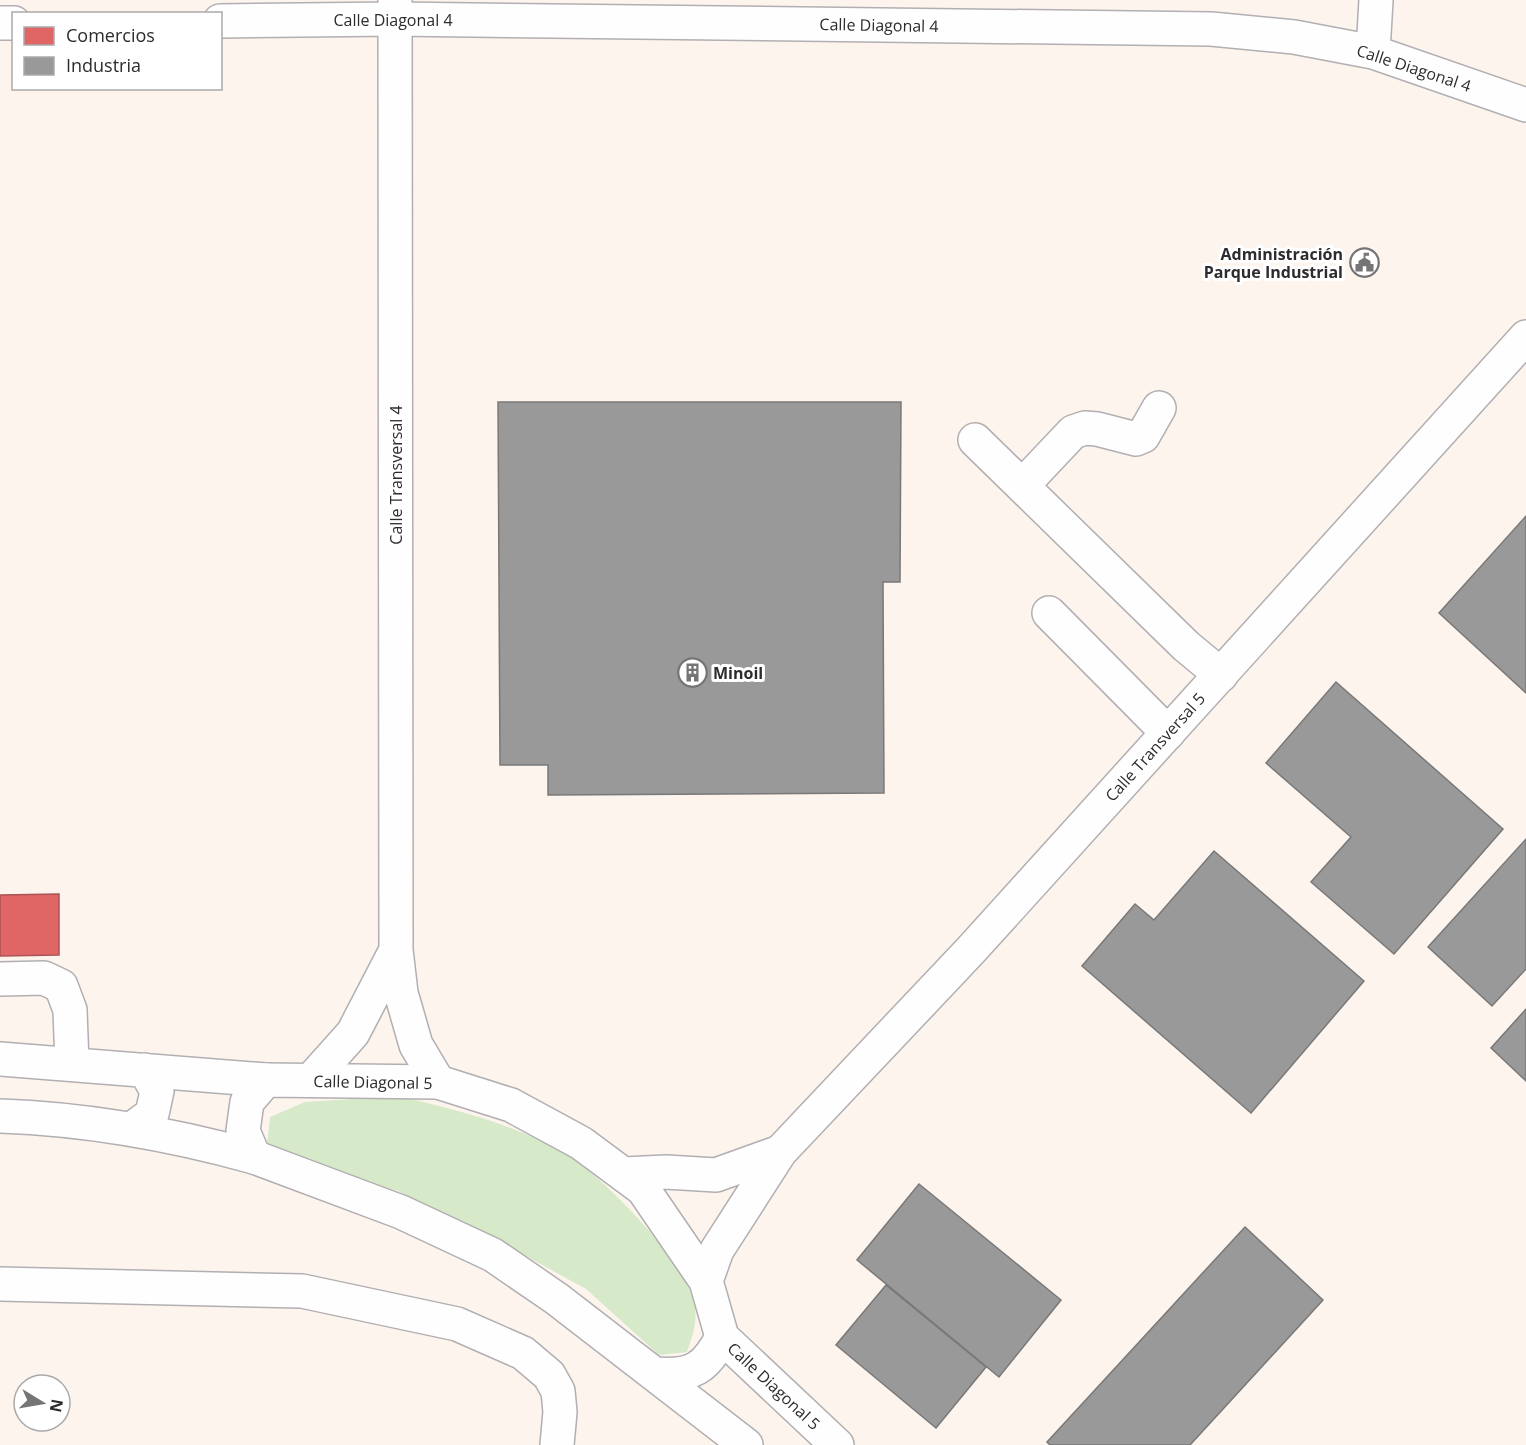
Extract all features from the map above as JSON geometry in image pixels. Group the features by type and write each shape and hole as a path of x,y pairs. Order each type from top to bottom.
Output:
{"street":[{"path":"1373,52 1376,0"},
{"name":"Calle Diagonal 4","path":"222,21 395,10 1211,29 1294,37 1373,52 1526,105"},
{"name":"Calle Transversal 4","path":"395,10 396,950 401,993 416,1045 438,1082"},
{"name":"Calle Transversal 5","path":"706,1281 717,1250 780,1152 971,950 1526,337"},
{"path":"1022,486 1073,432 1085,428 1097,429 1136,439 1143,436 1159,408"},
{"path":"975,441 1186,646 1221,675"},
{"path":"1049,613 1168,733"},
{"name":"Calle Transversal 4","path":"311,1080 353,1033 396,950"},
{"path":"0,979 44,978 61,986 70,1010 72,1064"},
{"name":"Calle Diagonal 5","path":"0,1059 266,1080 438,1082 511,1105 581,1143 643,1189 706,1281 722,1337 837,1445"},
{"path":"133,1128 152,1114 157,1091 145,1070"},
{"path":"254,1157 243,1131 247,1102 266,1080"},
{"path":"0,1116 133,1128 198,1141 254,1157 401,1212 493,1255 557,1299 746,1445"},
{"name":"Calle Transversal 5","path":"624,1174 666,1172 716,1175 780,1152"},
{"path":"0,1284 302,1291 457,1324 524,1353 549,1375 558,1391 560,1412 557,1445"},
{"path":"656,1374 677,1376 696,1369 712,1355 722,1337"}],"shaded area":[{"path":"0,0 1526,0 1526,1445 0,1445"}],"green space":[{"path":"399,1096 459,1111 518,1131 556,1148 594,1175 638,1218 676,1266 689,1288 695,1307 695,1319 687,1352 659,1355 586,1289 504,1244 398,1191 319,1168 267,1146 270,1117 305,1102"}],"building: Comercios":[{"path":"59,894 59,955 0,956 0,895"}],"building: Industria":[{"name":"Minoil","path":"498,402 901,402 900,582 883,582 884,793 548,795 548,765 500,765"},
{"path":"1526,516 1526,693 1439,613"},
{"path":"1336,682 1503,829 1394,954 1311,882 1351,837 1266,763"},
{"path":"1526,839 1526,969 1492,1006 1428,947"},
{"path":"1214,851 1364,981 1251,1113 1082,966 1135,904 1154,920"},
{"path":"1526,1009 1526,1081 1491,1048"},
{"path":"919,1184 1061,1300 999,1377 857,1260"},
{"path":"1245,1227 1323,1300 1190,1445 1050,1445 1047,1442"},
{"path":"886,1285 986,1367 936,1428 836,1345"}],"place":[{"name":"Administración Parque Industrial","path":"1364,263"},
{"name":"Minoil","path":"692,673"}]}
